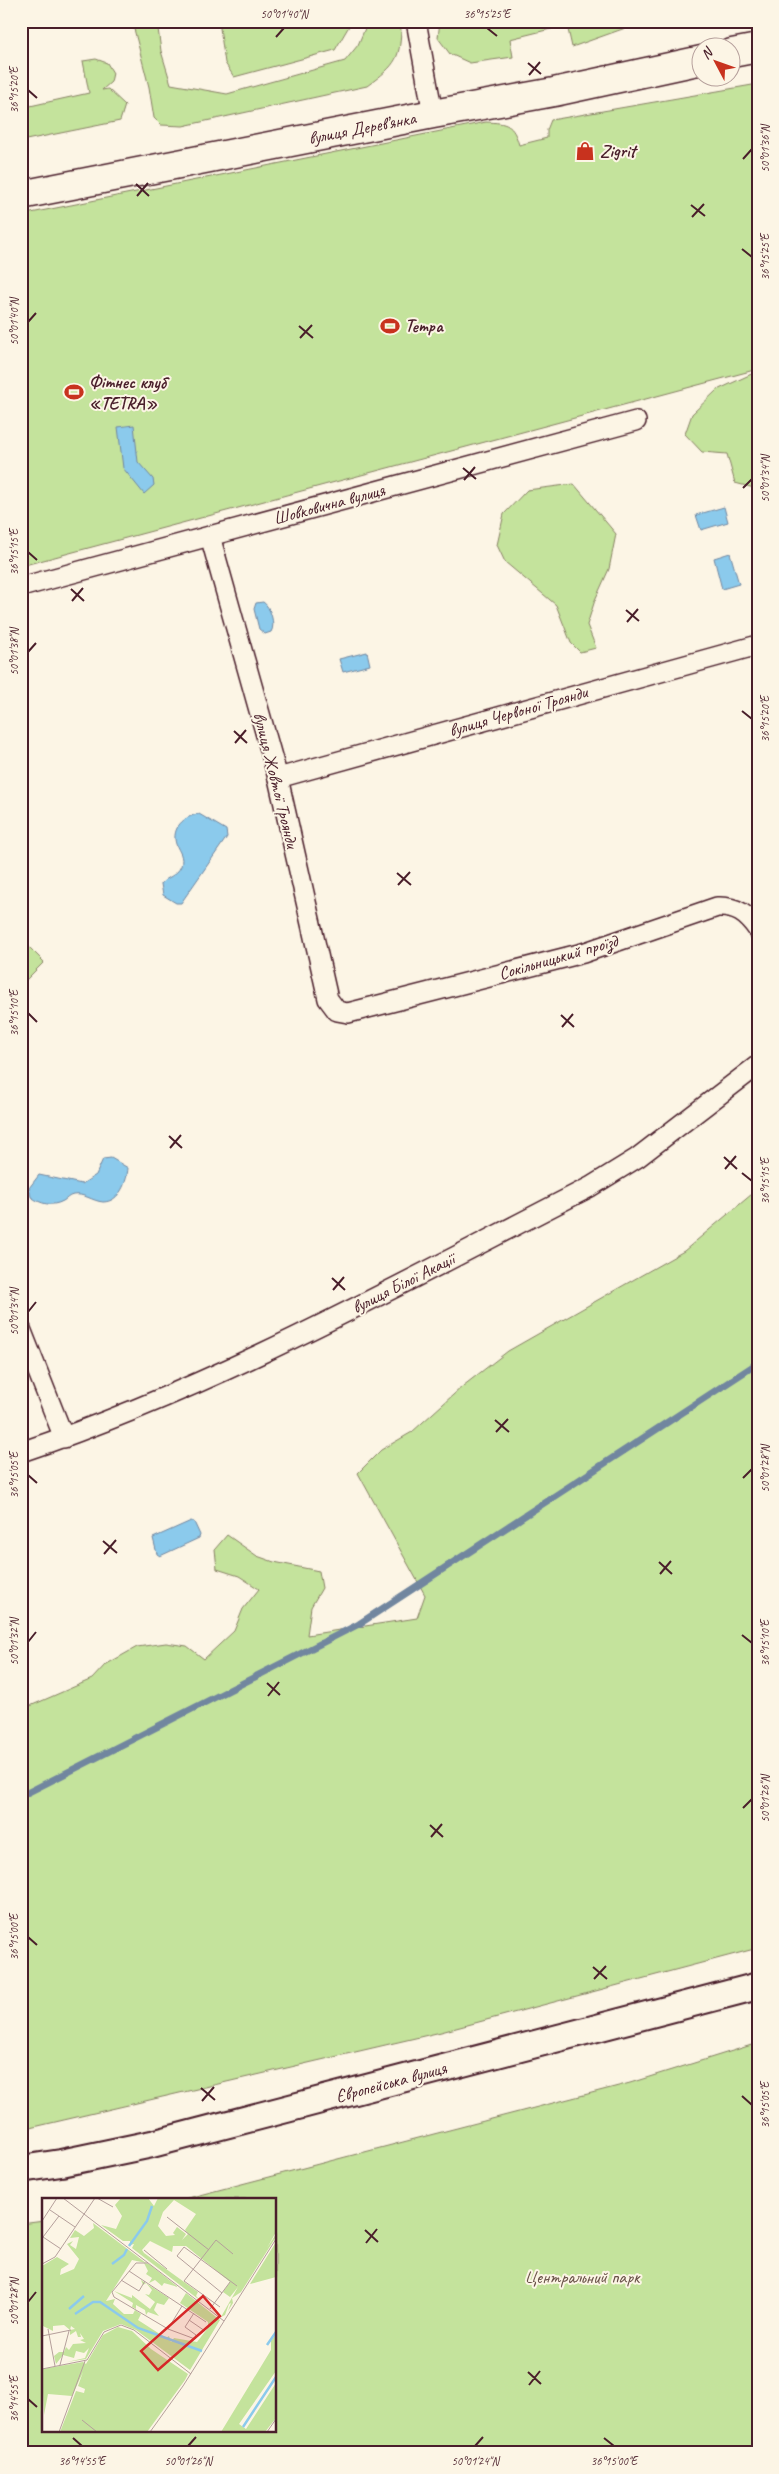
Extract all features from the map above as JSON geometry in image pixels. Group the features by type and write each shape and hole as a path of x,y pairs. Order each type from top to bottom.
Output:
{"main road":[{"path":"742,52 758,48"},
{"name":"вулиця Дерев’янка","path":"21,195 554,92 692,62"},
{"name":"Європейська вулиця","path":"21,2169 61,2163 152,2144 758,1986"}],"street":[{"path":"416,21 433,114"},
{"name":"Шовковична вулиця","path":"21,587 636,420"},
{"name":"вулиця Жовтої Троянди","path":"210,536 278,778 328,999 337,1011 348,1013"},
{"name":"вулиця Червоної Троянди","path":"278,778 758,645"},
{"name":"Сокільницький проїзд","path":"348,1013 583,952 717,907 737,910 746,915 758,930"},
{"name":"вулиця Білої Акації","path":"21,1452 64,1438 252,1360 590,1187 637,1158 758,1065"},
{"path":"21,1329 64,1438"}],"green space":[{"path":"132,21 157,21 161,51 171,84 227,94 345,61 358,45 368,21 401,21 401,34 395,60 385,72 367,86 183,126 161,125 154,118 149,87"},
{"path":"219,21 352,21 335,50 234,77 225,63"},
{"path":"440,21 645,21 572,47 567,25 510,39 513,57 470,63 450,54 438,38"},
{"path":"96,59 107,63 113,73 111,82 102,90 108,89 125,105 120,121 21,141 21,108 89,93 83,61"},
{"name":"Тетра","path":"758,84 758,369 21,566 21,215 486,122 508,126 517,138 519,145 547,138 547,130 551,120"},
{"path":"758,371 758,489 735,483 727,454 702,452 685,434 692,414 717,390"},
{"path":"574,484 616,534 609,569 595,600 587,625 596,648 580,652 571,643 556,605 505,562 497,545 504,514 527,490"},
{"path":"21,939 44,962 21,985"},
{"path":"758,1189 758,1948 441,2032 21,2130 21,1710 92,1679 105,1665 137,1647 166,1643 187,1646 204,1659 234,1631 243,1609 259,1589 239,1576 217,1569 215,1549 227,1535 257,1556 274,1562 319,1571 322,1588 311,1607 307,1635 417,1618 425,1595 358,1473 381,1450 412,1432 463,1386 508,1351 684,1251"},
{"name":"Центральний парк","path":"758,2043 758,2453 21,2453 21,2224 42,2221 42,2432 276,2432 276,2198 188,2198 630,2083"}],"water":[{"path":"134,425 138,462 153,479 154,485 144,494 123,468 118,427"},
{"path":"724,507 728,522 701,530 696,515"},
{"path":"730,553 739,584 722,589 714,558"},
{"path":"263,602 270,611 273,620 271,632 265,634 259,629 254,609 256,603"},
{"path":"367,652 370,665 343,672 339,659"},
{"path":"199,814 226,830 227,837 181,903 176,903 163,895 161,884 177,872 182,863 182,857 175,838 177,828 188,817"},
{"path":"111,1158 128,1168 124,1184 114,1199 103,1202 84,1196 73,1195 59,1203 51,1204 43,1203 31,1197 29,1188 39,1175 82,1184 96,1175 103,1159"},
{"path":"191,1521 194,1522 200,1535 199,1538 160,1556 157,1554 153,1538"}],"waterway":[{"path":"21,1796 359,1624 758,1363"}],"place":[{"name":"Zigrit","path":"585,151"},
{"name":"Тетра","path":"390,326"},
{"name":"Фітнес клуб «TETRA»","path":"74,392"}]}
